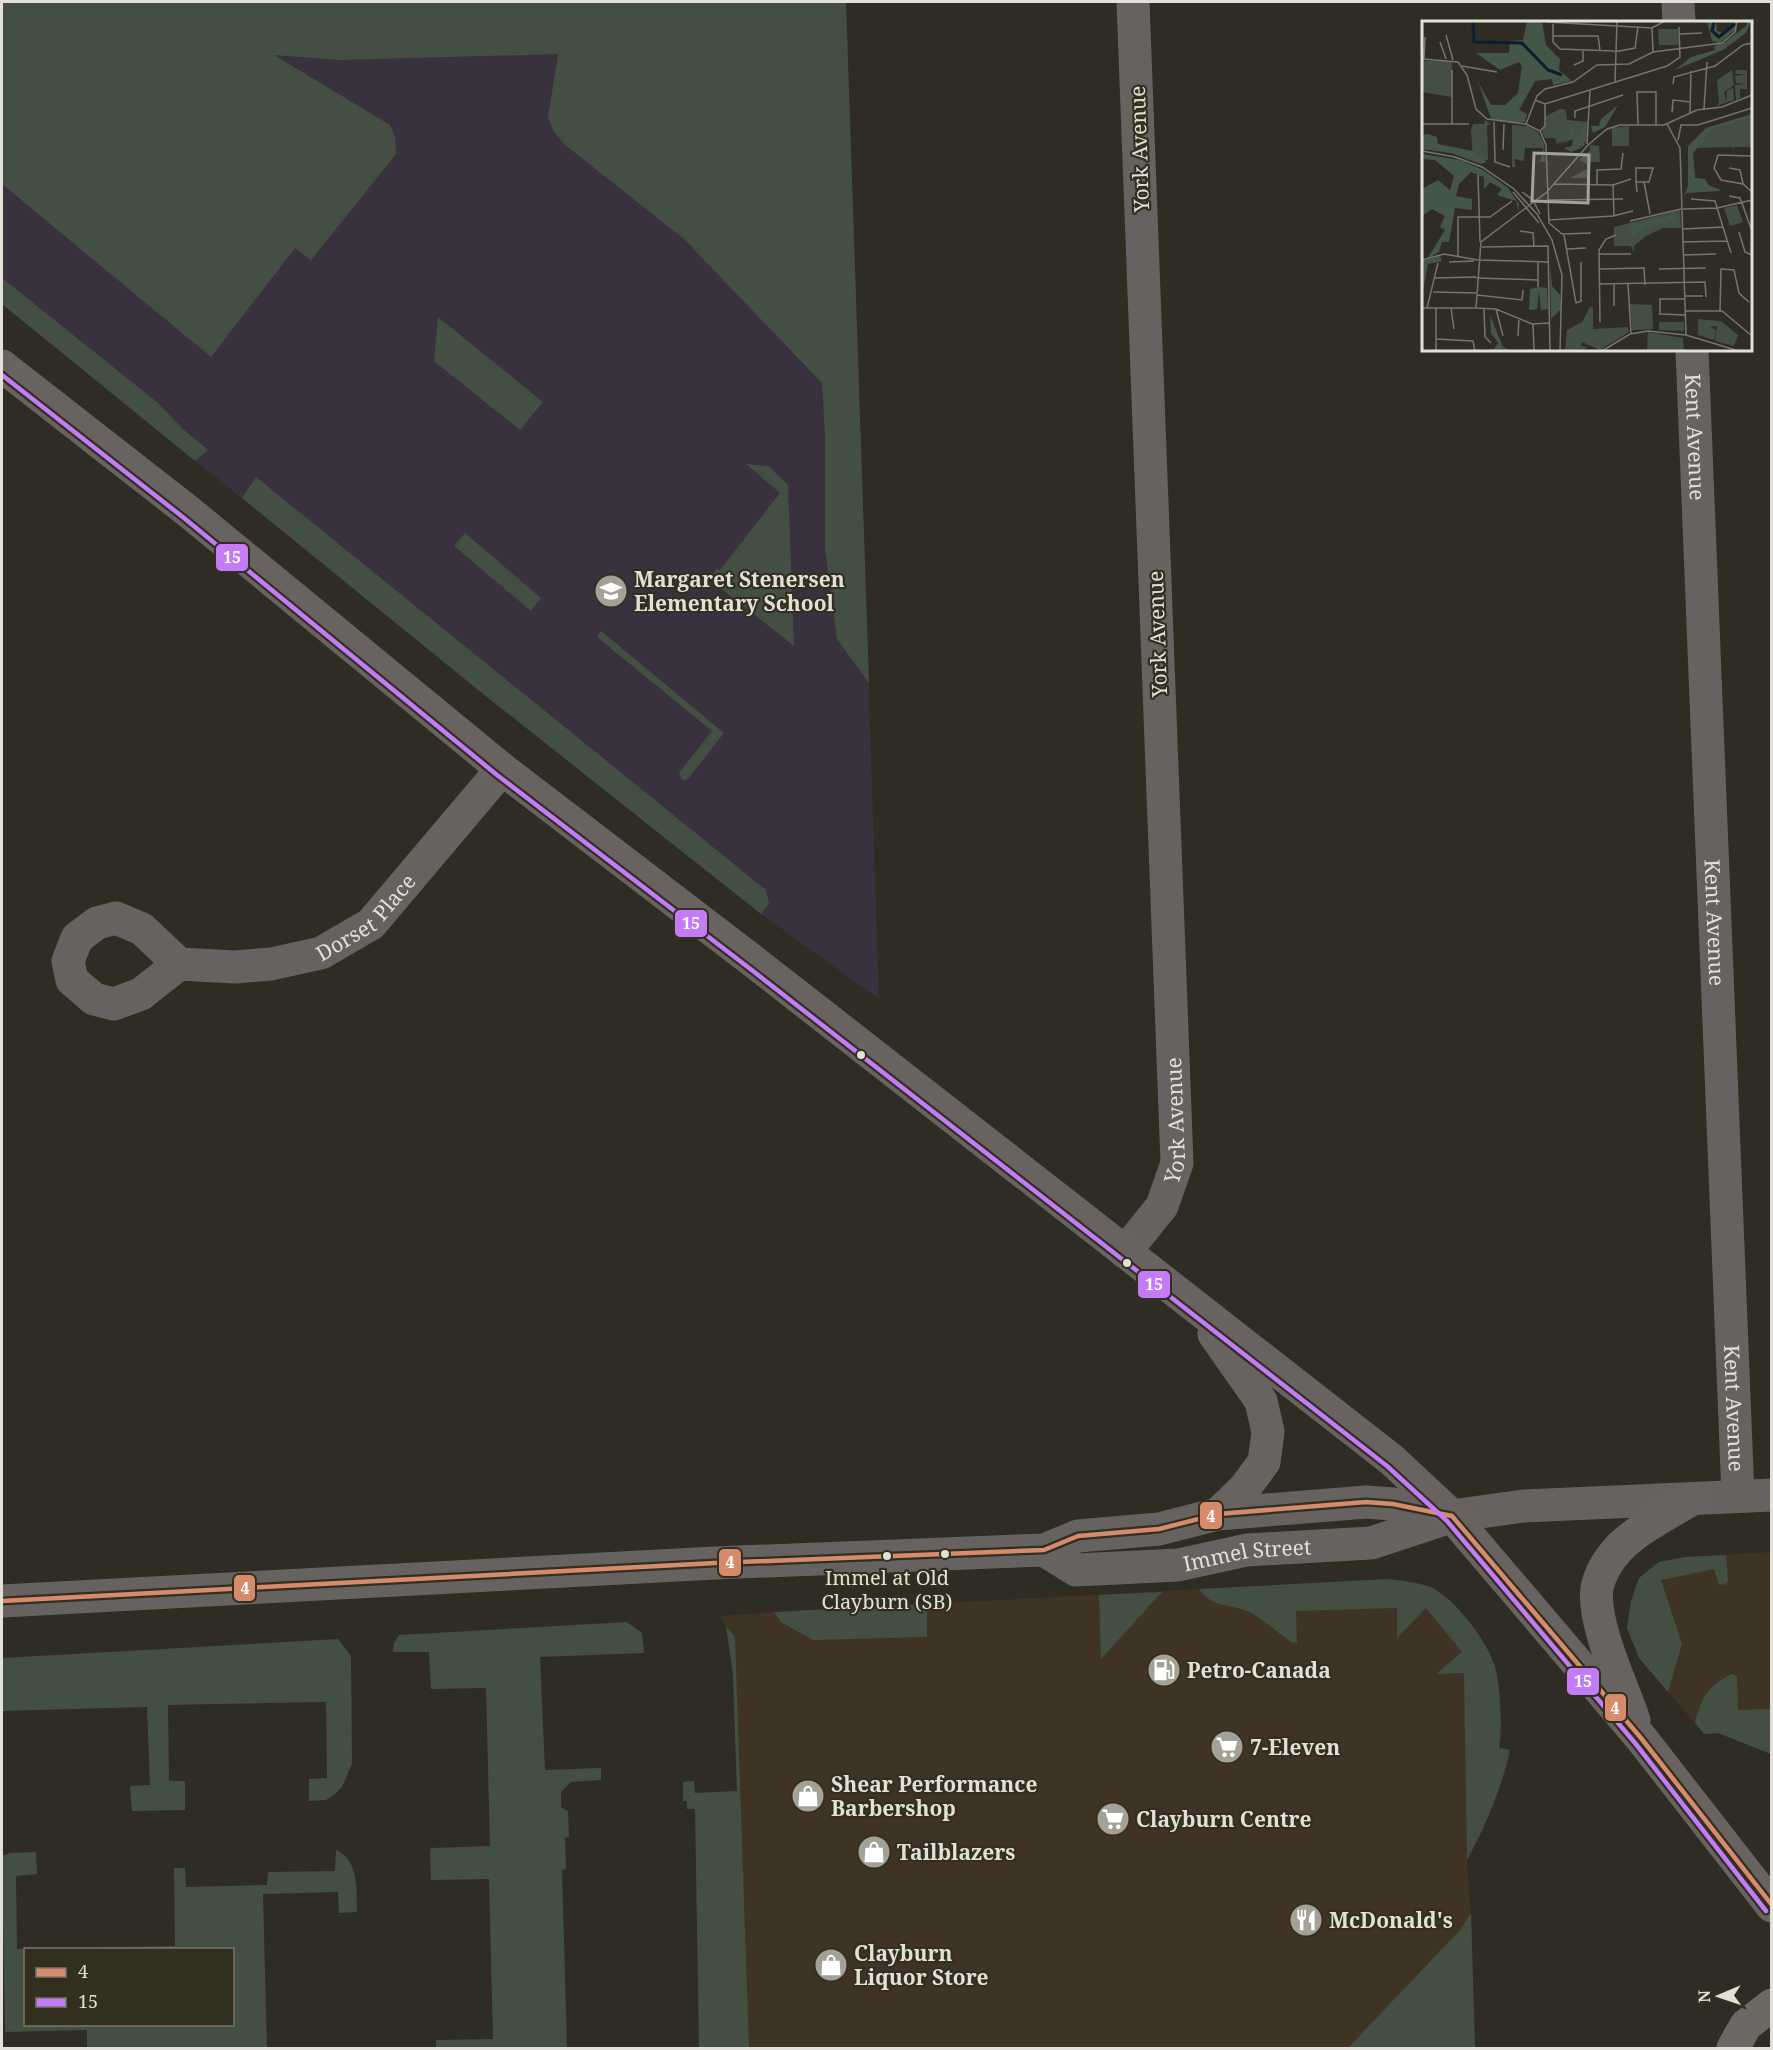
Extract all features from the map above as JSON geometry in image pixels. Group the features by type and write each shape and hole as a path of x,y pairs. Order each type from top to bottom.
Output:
{"highway":[{"path":"1733,2049 1746,2025 1772,2005"}],"main road":[{"path":"2,366 189,512 502,770 758,965 1392,1460 1452,1516 1641,1738 1772,1906"},
{"path":"1192,1303 1261,1401 1268,1432 1264,1462 1244,1490 1218,1514"},
{"path":"1641,1738 1602,1631 1597,1603 1597,1586 1604,1568 1620,1547 1692,1499"}],"street":[{"name":"York Avenue","path":"1125,1252 1162,1206 1177,1163 1133,2"},
{"path":"1678,2 1679,21"},
{"name":"Kent Avenue","path":"1692,351 1738,1496"},
{"name":"Dorset Place","path":"179,964 235,967 271,964 321,953 371,924 502,770"},
{"name":"Immel Street","path":"1044,1550 1076,1570 1178,1565 1247,1550 1371,1543 1452,1516 1522,1506 1772,1495"},
{"name":"Immel Street","path":"2,1601 738,1562 1044,1550 1078,1536 1160,1529 1218,1514 1366,1502 1393,1504 1452,1516"}],"shaded area":[{"name":"Margaret Stenersen Elementary School","path":"2,2 846,2 879,999 761,914 477,689 2,304"},
{"path":"1771,1552 1771,1754 1718,1733 1704,1734 1639,1658 1627,1628 1631,1601 1639,1578 1659,1562 1686,1557"},
{"name":"Clayburn Centre","path":"1389,1579 1432,1587 1455,1605 1478,1633 1495,1665 1502,1729 1499,1748 1510,1750 1493,1805 1467,1860 1475,2048 745,2048 733,1674 726,1626 720,1616"}],"green space":[{"path":"2,2 846,2 869,683 837,639 825,549 825,434 822,383 684,239 564,144 554,132 548,118 558,54 340,60 274,55 390,125 395,137 396,154 311,260 295,248 211,357 2,184"},
{"path":"2,278 158,403 208,450 195,461 2,304"},
{"path":"438,317 543,402 520,430 434,361"},
{"path":"746,464 768,466 788,485 794,646 709,579 717,569 720,570 780,493"},
{"path":"256,477 766,890 769,904 761,914 477,689 242,498"},
{"path":"465,533 541,598 531,611 454,546"},
{"path":"601,631 724,733 687,780 682,780 679,773 712,731 597,637"},
{"path":"1726,1555 1728,1582 1724,1585 1719,1584 1714,1569 1661,1580 1682,1644 1668,1692 1639,1658 1627,1628 1631,1601 1639,1578 1659,1562 1686,1557"},
{"path":"1389,1579 1425,1585 1449,1600 1477,1632 1494,1664 1500,1706 1499,1748 1510,1750 1492,1807 1467,1860 1464,1673 1436,1674 1462,1652 1426,1608 1397,1638 1397,1608 1296,1611 1297,1643 1291,1642 1253,1614 1217,1603 1205,1596 1199,1589"},
{"path":"1162,1592 1101,1659 1099,1595"},
{"path":"927,1604 927,1637 813,1640 781,1622 774,1612"},
{"path":"627,1622 642,1633 644,1653 540,1657 545,1770 601,1768 601,1780 571,1782 561,1792 561,1807 568,1811 569,1837 565,1838 566,1869 562,1870 567,2048 436,2048 436,2040 493,2039 489,1879 431,1880 430,1851 431,1848 490,1846 486,1688 431,1689 429,1652 393,1652 394,1643 399,1635"},
{"path":"726,1626 735,1637 749,2048 699,2048 695,1809 687,1809 687,1801 683,1801 683,1782 694,1781 695,1793 737,1791 733,1674"},
{"path":"338,1639 351,1656 352,1764 342,1787 326,1800 309,1801 309,1779 327,1778 326,1702 168,1705 169,1781 185,1781 185,1810 132,1811 130,1786 150,1785 147,1707 2,1711 2,1658"},
{"path":"1732,1674 1737,1676 1738,1710 1771,1709 1771,1754 1718,1733 1704,1734 1695,1723 1707,1693 1717,1683"},
{"path":"336,1850 344,1855 353,1869 357,1912 339,1913 338,1892 263,1894 267,2048 87,2048 87,2030 5,2032 2,1856 10,1853 36,1852 37,1874 16,1876 17,1949 24,1949 24,2026 234,2026 234,1948 70,1948 175,1946 174,1868 185,1868 186,1887 267,1885 268,1872 335,1871"},
{"path":"1471,1913 1475,2048 1348,2048 1460,1930"}],"transit line":[{"name":"15","path":"2,375 184,518 497,775 753,971 1387,1466 1447,1521 1635,1743 1766,1911"},
{"name":"4","path":"2,1601 715,1563 1044,1550 1078,1536 1159,1529 1218,1514 1366,1502 1393,1504 1452,1516"},
{"name":"4","path":"1452,1516 1641,1738 1772,1905"}],"place":[{"name":"Margaret Stenersen Elementary School","path":"611,591"},
{"name":"Immel at Old Clayburn (SB)","path":"887,1556"},
{"name":"Petro-Canada","path":"1164,1670"},
{"name":"7-Eleven","path":"1227,1747"},
{"name":"Shear Performance Barbershop","path":"808,1796"},
{"name":"Clayburn Centre","path":"1113,1819"},
{"name":"Tailblazers","path":"874,1852"},
{"name":"McDonald's","path":"1306,1920"},
{"name":"Clayburn Liquor Store","path":"831,1965"}]}
